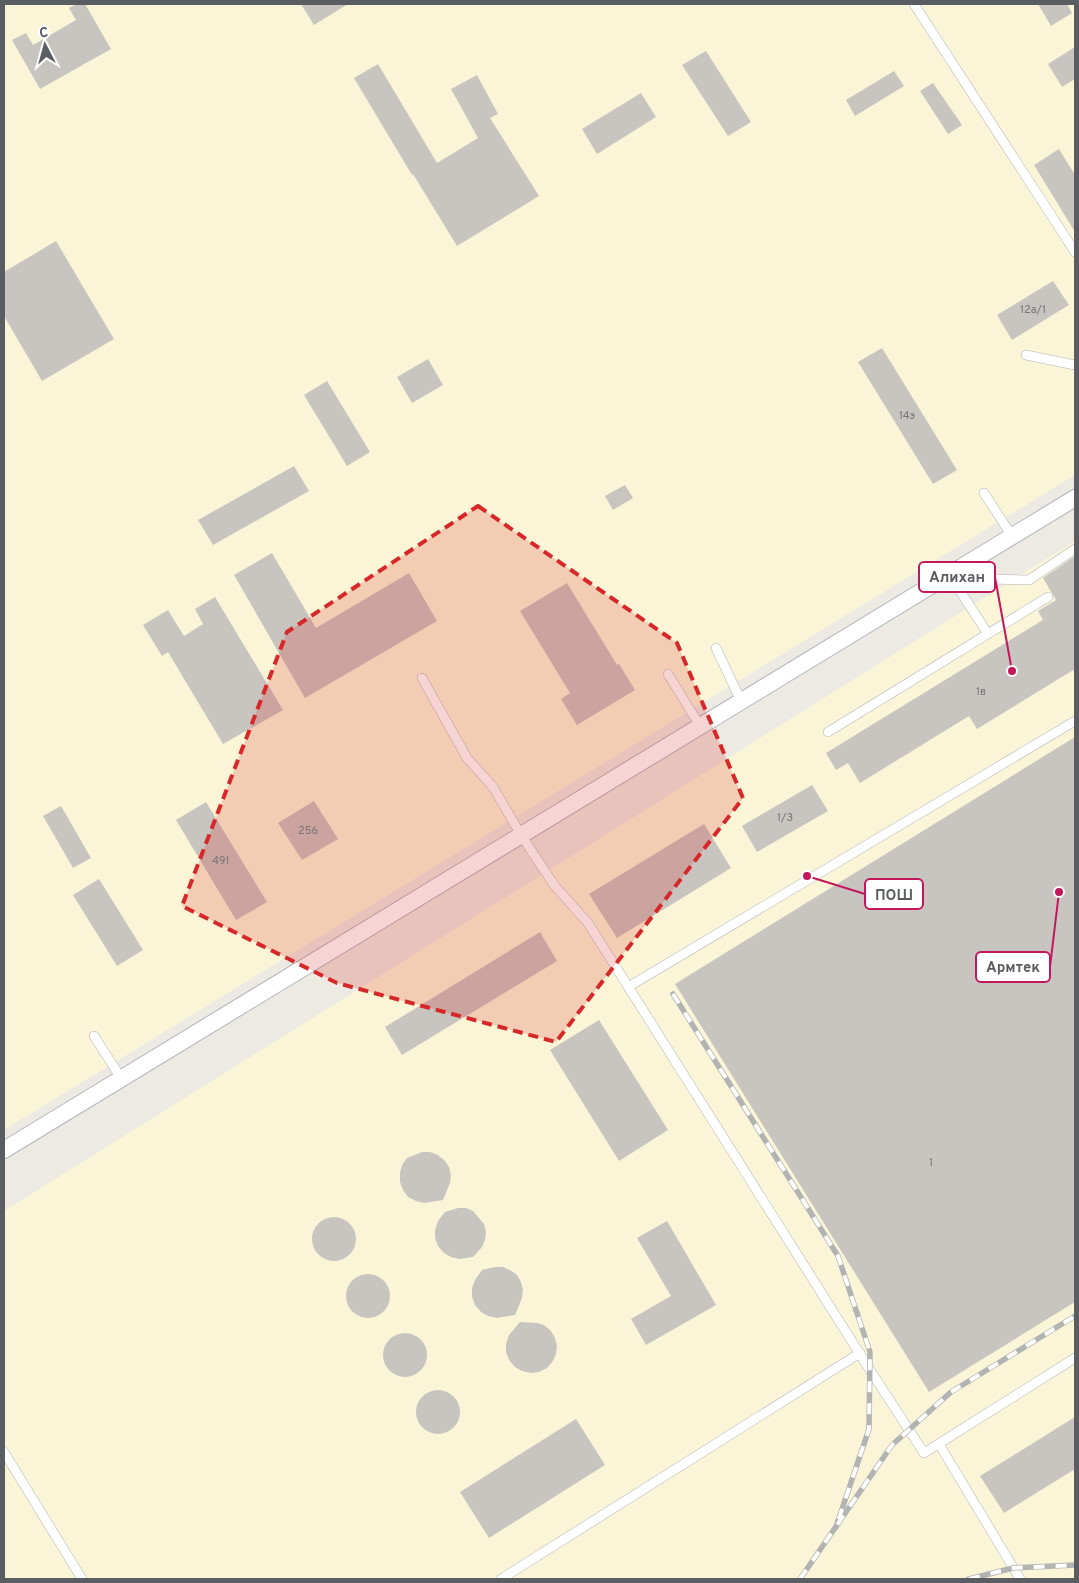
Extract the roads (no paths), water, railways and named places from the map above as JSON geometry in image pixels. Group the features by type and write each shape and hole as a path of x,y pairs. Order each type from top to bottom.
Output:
{"street":[{"path":"4,1150 1075,498"}],"lane":[{"path":"914,4 1075,252"},
{"path":"1026,355 1075,365"},
{"path":"984,492 1012,536"},
{"path":"955,571 991,579 1029,580 1075,549"},
{"path":"955,571 988,634"},
{"path":"828,732 1048,597"},
{"path":"716,648 741,701"},
{"path":"668,674 700,726"},
{"path":"422,678 467,758 493,787 520,836 554,885 588,923 924,1453 1075,1358"},
{"path":"628,987 1075,721"},
{"path":"94,1036 121,1078"},
{"path":"501,1579 860,1354"},
{"path":"939,1444 1020,1579"},
{"path":"4,1452 82,1579"}],"railway":[{"path":"673,994 838,1256 870,1352 869,1429 836,1527"},
{"path":"800,1579 892,1445 951,1392 1075,1316"},
{"path":"969,1579 1013,1568 1075,1565"}],"place":[{"name":"Алихан","path":"1012,671"},
{"name":"ПОШ","path":"807,876"},
{"name":"Армтек","path":"1059,892"}]}
